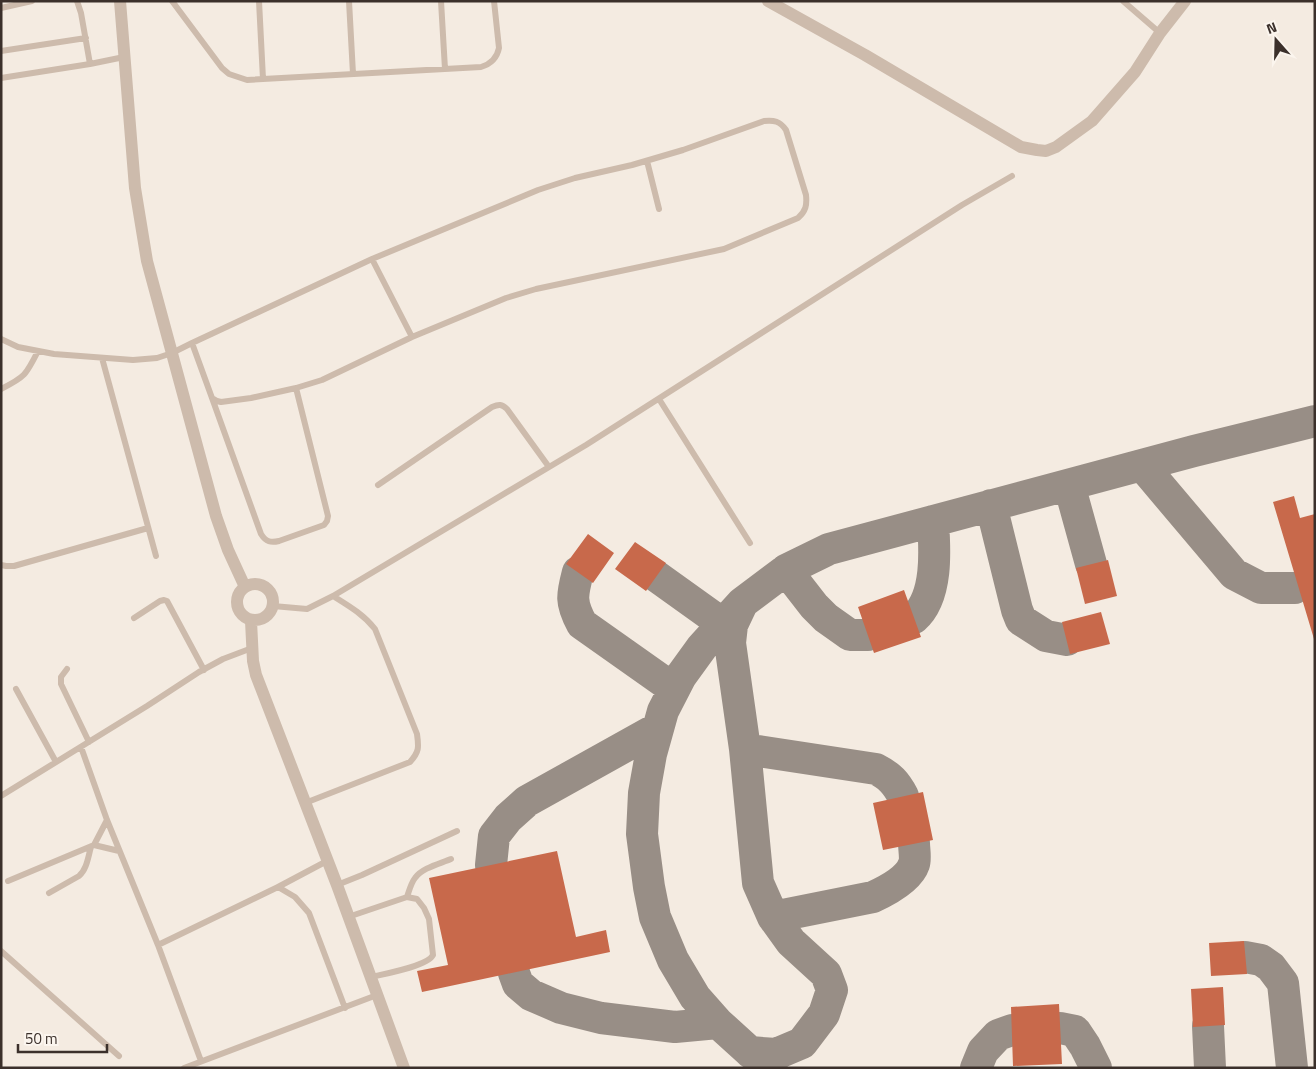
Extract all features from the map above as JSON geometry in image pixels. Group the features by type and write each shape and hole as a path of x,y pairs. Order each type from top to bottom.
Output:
{"street":[{"path":"120,1 135,188 148,261 216,516 228,550 245,587"},
{"path":"768,1 865,55 1021,147 1046,151 1056,147 1092,121 1134,72 1160,33 1185,1"},
{"path":"259,584 270,592 273,606 265,618 251,620 245,618 240,612 237,606 237,599 245,587 259,584"},
{"path":"251,620 253,661 256,675 337,885 404,1068"}],"lane":[{"path":"1,8 32,1"},
{"path":"77,1 82,14 90,64"},
{"path":"172,1 217,62 229,74 247,80 481,67 490,64 498,55 499,48 494,1"},
{"path":"259,1 263,79"},
{"path":"349,1 353,74"},
{"path":"441,1 445,70"},
{"path":"1123,1 1160,33"},
{"path":"1,51 86,38"},
{"path":"1,78 124,57"},
{"path":"1,339 18,347 54,354 133,360 157,358 172,353 372,259 538,190 575,178 647,161 764,121 773,120 779,122 786,130 806,195 807,205 798,218 724,249 506,298 412,337 322,380 296,388 251,398 220,402 212,398"},
{"path":"647,161 659,209"},
{"path":"273,606 307,609 333,596 659,400 962,205 1012,176"},
{"path":"372,259 412,337"},
{"path":"192,343 261,534 267,541 272,543 324,525 328,516 296,388"},
{"path":"1,389 25,375 38,351"},
{"path":"102,358 156,556"},
{"path":"659,400 750,542"},
{"path":"378,485 497,405 504,406 507,409 549,467"},
{"path":"1,565 14,566 148,528"},
{"path":"305,803 410,762 418,750 417,734 374,629 355,609 333,596"},
{"path":"134,618 160,601 167,601 204,670"},
{"path":"1,796 204,670 223,659 252,648"},
{"path":"68,669 61,677 61,684 89,742"},
{"path":"16,689 56,762"},
{"path":"81,747 107,820 158,945 201,1061"},
{"path":"49,893 83,873 92,846 107,820"},
{"path":"337,885 457,831"},
{"path":"8,880 92,846 120,851"},
{"path":"407,897 414,879 418,875 451,859"},
{"path":"158,945 327,861"},
{"path":"278,887 295,897 309,913 345,1008"},
{"path":"348,916 407,897 417,899 429,919 432,958 424,963 371,977"},
{"path":"1,951 119,1056"},
{"path":"184,1068 377,995"}],"building":[{"path":"1294,496 1300,518 1315,514 1314,639 1273,502"},
{"path":"588,534 614,553 593,583 566,564"},
{"path":"635,542 666,563 646,591 615,569"},
{"path":"1108,560 1117,596 1085,604 1076,568"},
{"path":"904,590 921,637 874,653 858,607"},
{"path":"1101,612 1110,644 1070,654 1062,622"},
{"path":"923,792 933,840 883,850 873,803"},
{"path":"557,851 576,937 606,930 610,952 422,992 417,971 448,965 429,878"},
{"path":"1244,941 1247,974 1211,976 1209,943"},
{"path":"1223,987 1225,1025 1193,1027 1191,989"},
{"path":"1059,1004 1062,1064 1013,1066 1011,1007"}],"taxiway":[{"path":"772,1068 750,1052 718,1023 695,997 673,960 655,917 649,887 642,834 644,793 651,754 663,711 681,676 702,647 742,603 786,570 829,549 1194,451 1315,421"},
{"path":"1142,465 1234,574 1261,588 1295,588"},
{"path":"1070,488 1091,564"},
{"path":"991,505 1021,620 1046,636 1067,640"},
{"path":"914,618 922,609 931,586 934,559 933,521"},
{"path":"786,570 814,606 826,618 850,635 868,635"},
{"path":"578,572 573,598 575,610 582,624 674,689"},
{"path":"656,576 723,624"},
{"path":"741,606 732,625 730,643 745,749 758,883 773,917 791,942 826,974 832,990 824,1014 802,1043 776,1054 750,1052"},
{"path":"491,865 494,836 508,818 527,801 658,728"},
{"path":"745,749 876,769 892,780 903,796"},
{"path":"773,917 873,897 896,884 907,875 914,864 914,843"},
{"path":"1245,957 1261,960 1271,967 1283,983 1292,1068"},
{"path":"514,973 518,984 531,995 561,1008 601,1018 675,1027 718,1023"},
{"path":"1208,1026 1210,1068"},
{"path":"1060,1028 1075,1031 1096,1068"},
{"path":"976,1068 983,1051 998,1035 1012,1030"}]}
